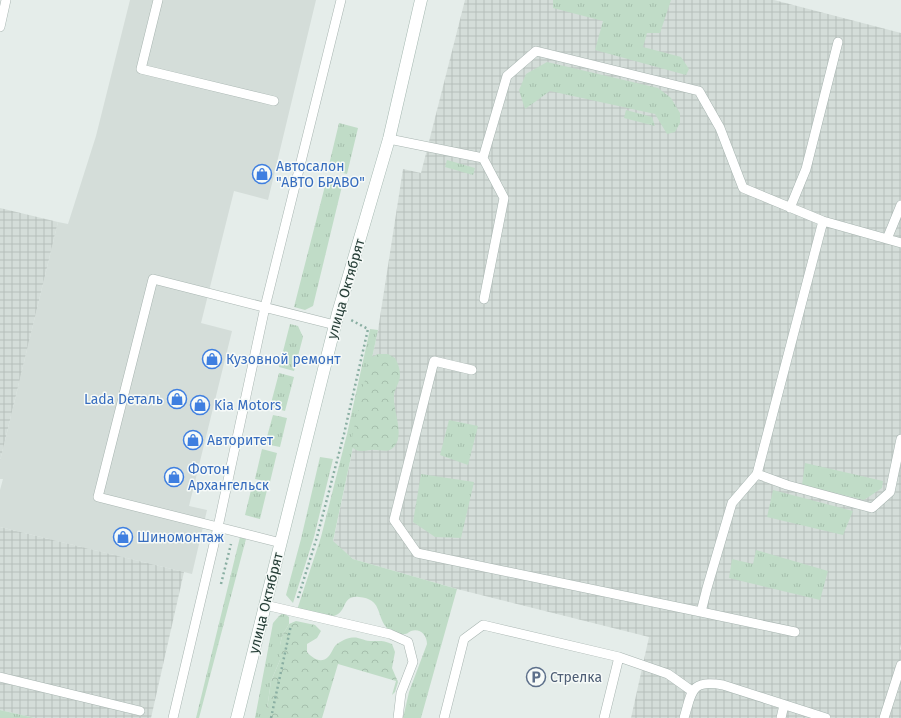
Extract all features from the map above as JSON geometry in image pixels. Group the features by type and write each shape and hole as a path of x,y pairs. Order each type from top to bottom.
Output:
{"street":[{"name":"улица Октябрят","path":"237,718 337,319 389,139 421,0"}],"lane":[{"path":"0,27 6,0"},
{"path":"158,0 141,69 274,101"},
{"path":"173,718 218,527 265,307 341,0"},
{"path":"790,208 806,169 838,42"},
{"path":"484,299 504,198 483,158 508,76 536,51 699,91 720,128 743,188 823,221 901,243"},
{"path":"389,139 483,158"},
{"path":"887,239 901,205"},
{"path":"701,612 732,503 757,474 823,221"},
{"path":"281,543 98,497 153,279 265,307 337,319"},
{"path":"472,370 434,360 394,520 417,552 795,632"},
{"path":"757,474 787,485 872,508 890,492 901,439"},
{"path":"265,606 390,634 408,642 412,662 402,693 398,718"},
{"path":"444,718 464,639 482,625 619,658 668,674 692,691"},
{"path":"604,718 619,658"},
{"path":"884,718 901,665"},
{"path":"0,677 140,711"},
{"path":"684,718 692,691 698,685 708,684 718,684 826,718"},
{"path":"781,718 784,705"}],"path":[{"path":"272,718 294,612 317,537 344,434 368,329 337,319"}],"shaded area":[{"path":"130,0 316,0 268,200 234,191 201,323 232,331 189,506 207,510 192,574 0,527 0,490 3,479 0,479 0,461 58,222 68,224 96,136"},
{"path":"465,0 774,0 901,33 901,718 631,718 649,637 457,589 353,559 333,542 378,330 403,169 421,173"},
{"path":"0,208 58,222 0,461"},
{"path":"0,527 184,572 151,718 35,718 0,710"}],"green space":[{"path":"553,0 671,0 660,33 647,33 643,47 681,57 689,69 686,75 595,50 603,21 553,8"},
{"path":"547,62 658,88 671,98 680,113 680,123 675,132 667,134 655,114 550,91 525,109 519,90 526,74"},
{"path":"626,110 652,117 655,126 624,118"},
{"path":"339,123 358,128 347,174 328,169"},
{"path":"447,160 475,168 473,175 445,167"},
{"path":"326,182 342,186 313,306 305,310 294,307"},
{"path":"290,324 298,326 303,337 294,371 279,367"},
{"path":"370,329 378,330 333,541 353,559 457,589 421,718 403,718 409,692 427,644 426,638 420,631 414,630 403,634 395,634 390,632 383,622 375,604 366,598 353,597 349,599 341,611 334,616 322,615 298,609 321,537 347,434"},
{"path":"378,354 388,354 395,358 399,368 400,378 394,396 399,430 397,442 392,449 389,450 358,451 351,446 351,442 360,404 360,394 367,375 368,364 372,357"},
{"path":"279,373 294,377 285,411 270,407"},
{"path":"273,415 287,418 280,447 265,444"},
{"path":"449,420 478,426 468,465 440,455"},
{"path":"262,449 277,453 270,482 255,479"},
{"path":"320,457 333,459 314,537 293,603 286,595"},
{"path":"805,463 883,481 882,488 864,500 802,485"},
{"path":"421,474 474,482 461,538 435,537 413,522"},
{"path":"252,486 267,490 260,519 245,515"},
{"path":"773,490 853,511 843,535 767,517"},
{"path":"240,537 246,539 199,718 196,718"},
{"path":"756,550 828,571 820,600 729,578 732,559 753,564"},
{"path":"282,614 289,617 289,624 282,636 280,645 280,660 271,681 267,718 255,718 273,623"},
{"path":"296,621 315,625 321,631 317,638 307,644 307,652 314,658 320,660 328,657 337,644 350,638 370,641 384,641 392,644 395,652 392,668 398,682 395,692 392,695 396,681 338,664 322,718 267,718 271,681 280,660 280,645 282,636 289,624"},
{"path":"0,710 35,718 0,718"}],"place":[{"name":"Автосалон \"АВТО БРАВО\"","path":"262,174"},
{"name":"Кузовной ремонт","path":"212,359"},
{"name":"Lada Dеталь","path":"177,399"},
{"name":"Kia Motors","path":"200,405"},
{"name":"Авторитет","path":"193,440"},
{"name":"Фотон Архангельск","path":"174,477"},
{"name":"Шиномонтаж","path":"123,537"},
{"name":"Стрелка","path":"536,677"}]}
